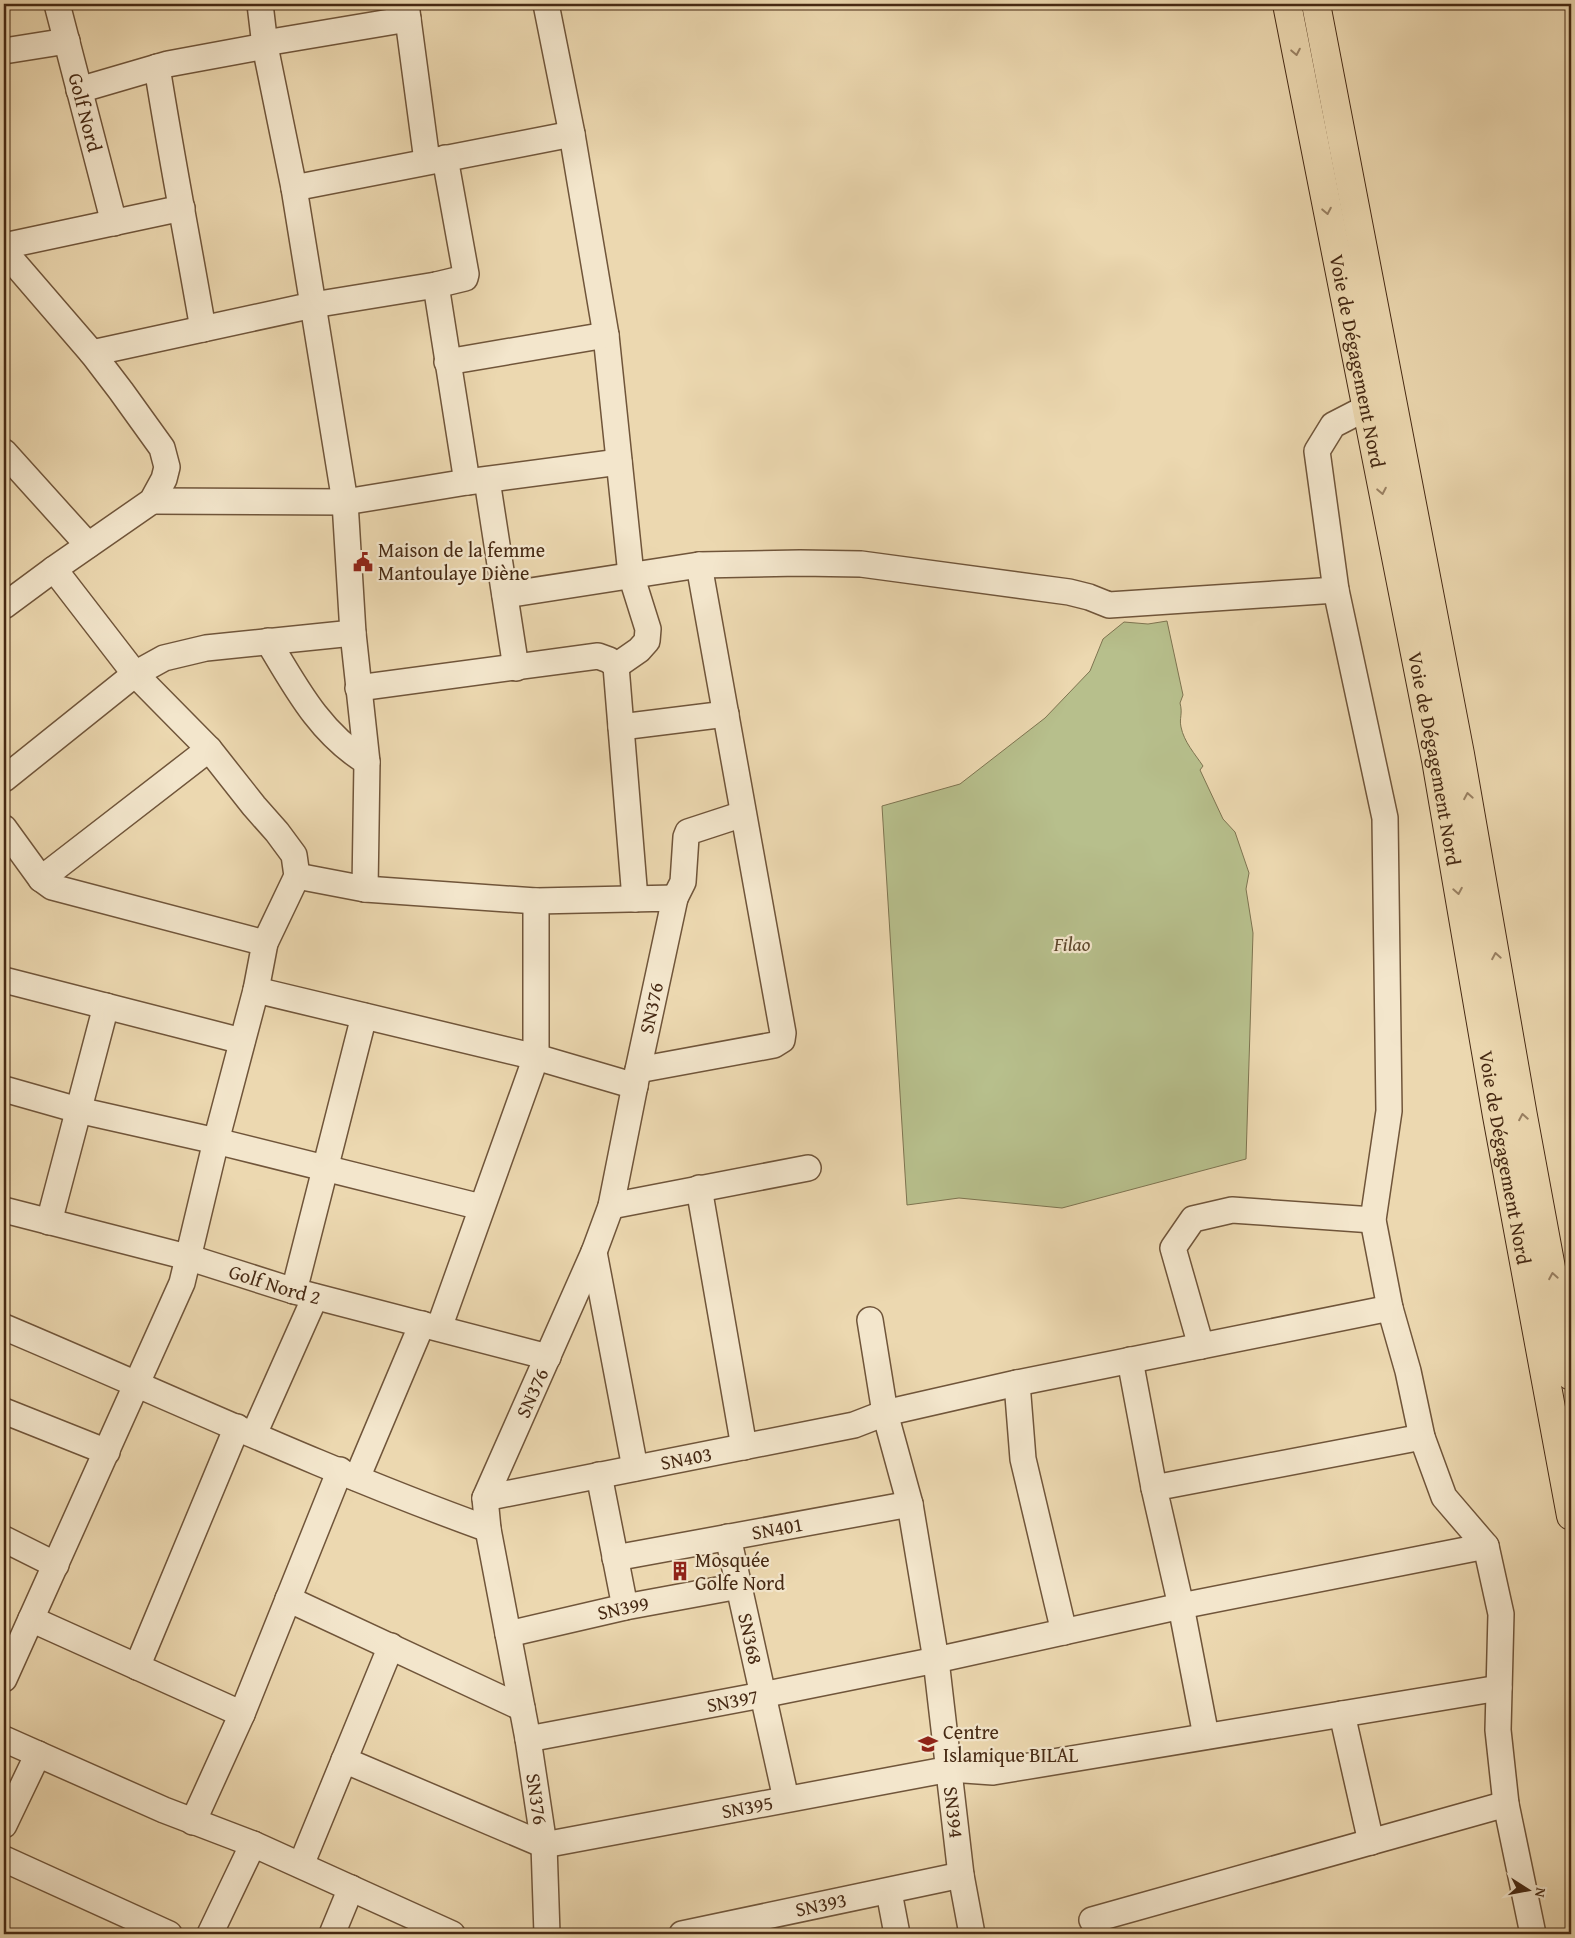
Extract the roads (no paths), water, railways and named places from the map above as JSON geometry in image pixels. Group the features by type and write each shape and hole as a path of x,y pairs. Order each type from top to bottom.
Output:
{"highway":[{"name":"Voie de Dégagement Nord","path":"1286,4 1436,760 1495,1107 1571,1516"},
{"name":"Voie de Dégagement Nord","path":"1316,4 1460,754 1523,1116 1571,1376"}],"street":[{"name":"Golf Nord","path":"57,4 114,223"},
{"path":"260,4 265,44 294,188 345,502 353,632 367,762 365,889"},
{"path":"546,4 572,134 606,334 631,575 648,629 647,640 639,650 616,666"},
{"path":"79,90 157,68 407,11 436,160 466,274 462,279 436,285 313,306 92,353"},
{"path":"4,51 67,41"},
{"path":"157,68 174,178 182,208 204,329"},
{"path":"294,188 572,134"},
{"path":"4,246 182,208"},
{"path":"4,251 92,353 165,453 166,473 152,501 54,568 4,606"},
{"path":"436,285 447,362 505,595 516,668"},
{"path":"447,362 606,334"},
{"path":"1366,408 1333,425 1317,451 1336,590 1385,818 1389,1111 1373,1220 1390,1308 1408,1371 1422,1436 1444,1497 1486,1546 1500,1614 1498,1730 1506,1804 1533,1934"},
{"path":"4,452 88,546"},
{"path":"152,501 345,502 477,481 619,462"},
{"path":"505,595 699,565 800,563 861,564 1069,592 1109,605 1336,590"},
{"path":"256,990 536,1057 636,1078 774,1045 782,1040 783,1033 699,565"},
{"path":"4,1679 182,1282 216,1141 256,990 265,943 297,876 296,861 290,850 209,749 135,674 54,568"},
{"path":"4,779 135,674 164,658 186,652 353,632"},
{"path":"268,641 307,704 325,728 349,750 367,762"},
{"path":"358,688 598,656 609,660 616,666 636,899"},
{"path":"621,727 726,714"},
{"path":"42,879 209,749"},
{"name":"SN376","path":"547,1934 544,1845 528,1739 488,1529 485,1498 594,1252 611,1206 636,1078 675,898 683,882 686,837 688,832 743,814"},
{"path":"4,828 42,879 52,887 265,943"},
{"path":"297,876 365,889 536,901 675,898"},
{"path":"193,1822 242,1714 288,1599 348,1474 430,1326 481,1207 536,1057 536,901"},
{"path":"4,980 242,1041"},
{"path":"49,1222 106,1006"},
{"path":"137,1667 245,1430 304,1294 324,1169 364,1016"},
{"path":"4,1089 78,1110 216,1141 481,1207"},
{"path":"611,1206 808,1168"},
{"path":"699,1188 744,1447"},
{"name":"Golf Nord 2","path":"4,1210 187,1257 304,1294 548,1357"},
{"path":"1201,1346 1173,1248 1193,1220 1232,1210 1373,1220"},
{"path":"594,1252 635,1468"},
{"name":"SN403","path":"485,1498 854,1425 885,1413 1017,1383 1390,1308"},
{"name":"SN394","path":"870,1320 885,1413 910,1504 936,1660 961,1875 972,1934"},
{"path":"4,1327 348,1474 432,1509 488,1529"},
{"path":"1130,1360 1154,1488 1181,1606 1206,1736"},
{"path":"1017,1383 1023,1459 1064,1632"},
{"path":"5,1414 107,1452"},
{"path":"1154,1488 1422,1436"},
{"path":"599,1475 625,1607"},
{"name":"SN401","path":"615,1558 910,1504"},
{"name":"SN368","path":"728,1536 786,1799"},
{"path":"4,1539 56,1565"},
{"name":"SN397","path":"528,1739 936,1660 1181,1606 1486,1546"},
{"name":"SN399","path":"508,1634 625,1607 738,1586"},
{"path":"288,1599 522,1708"},
{"path":"31,1619 242,1714"},
{"path":"301,1865 391,1646"},
{"name":"SN395","path":"544,1845 950,1769 993,1772 1499,1688"},
{"path":"1342,1714 1371,1842"},
{"path":"4,1739 193,1822 253,1844 452,1934"},
{"path":"4,1825 38,1754"},
{"path":"344,1760 544,1845"},
{"path":"1092,1920 1506,1804"},
{"path":"210,1934 253,1844"},
{"path":"4,1859 169,1934"},
{"name":"SN393","path":"682,1934 780,1924 889,1892 961,1875"},
{"path":"332,1934 352,1888"},
{"path":"889,1892 897,1934"}],"place":[{"name":"Maison de la femme Mantoulaye Diène","path":"363,562"},
{"name":"Mosquée Golfe Nord","path":"680,1571"},
{"name":"Centre Islamique BILAL","path":"928,1744"}],"park label":[{"name":"Filao","path":"1072,944"}]}
